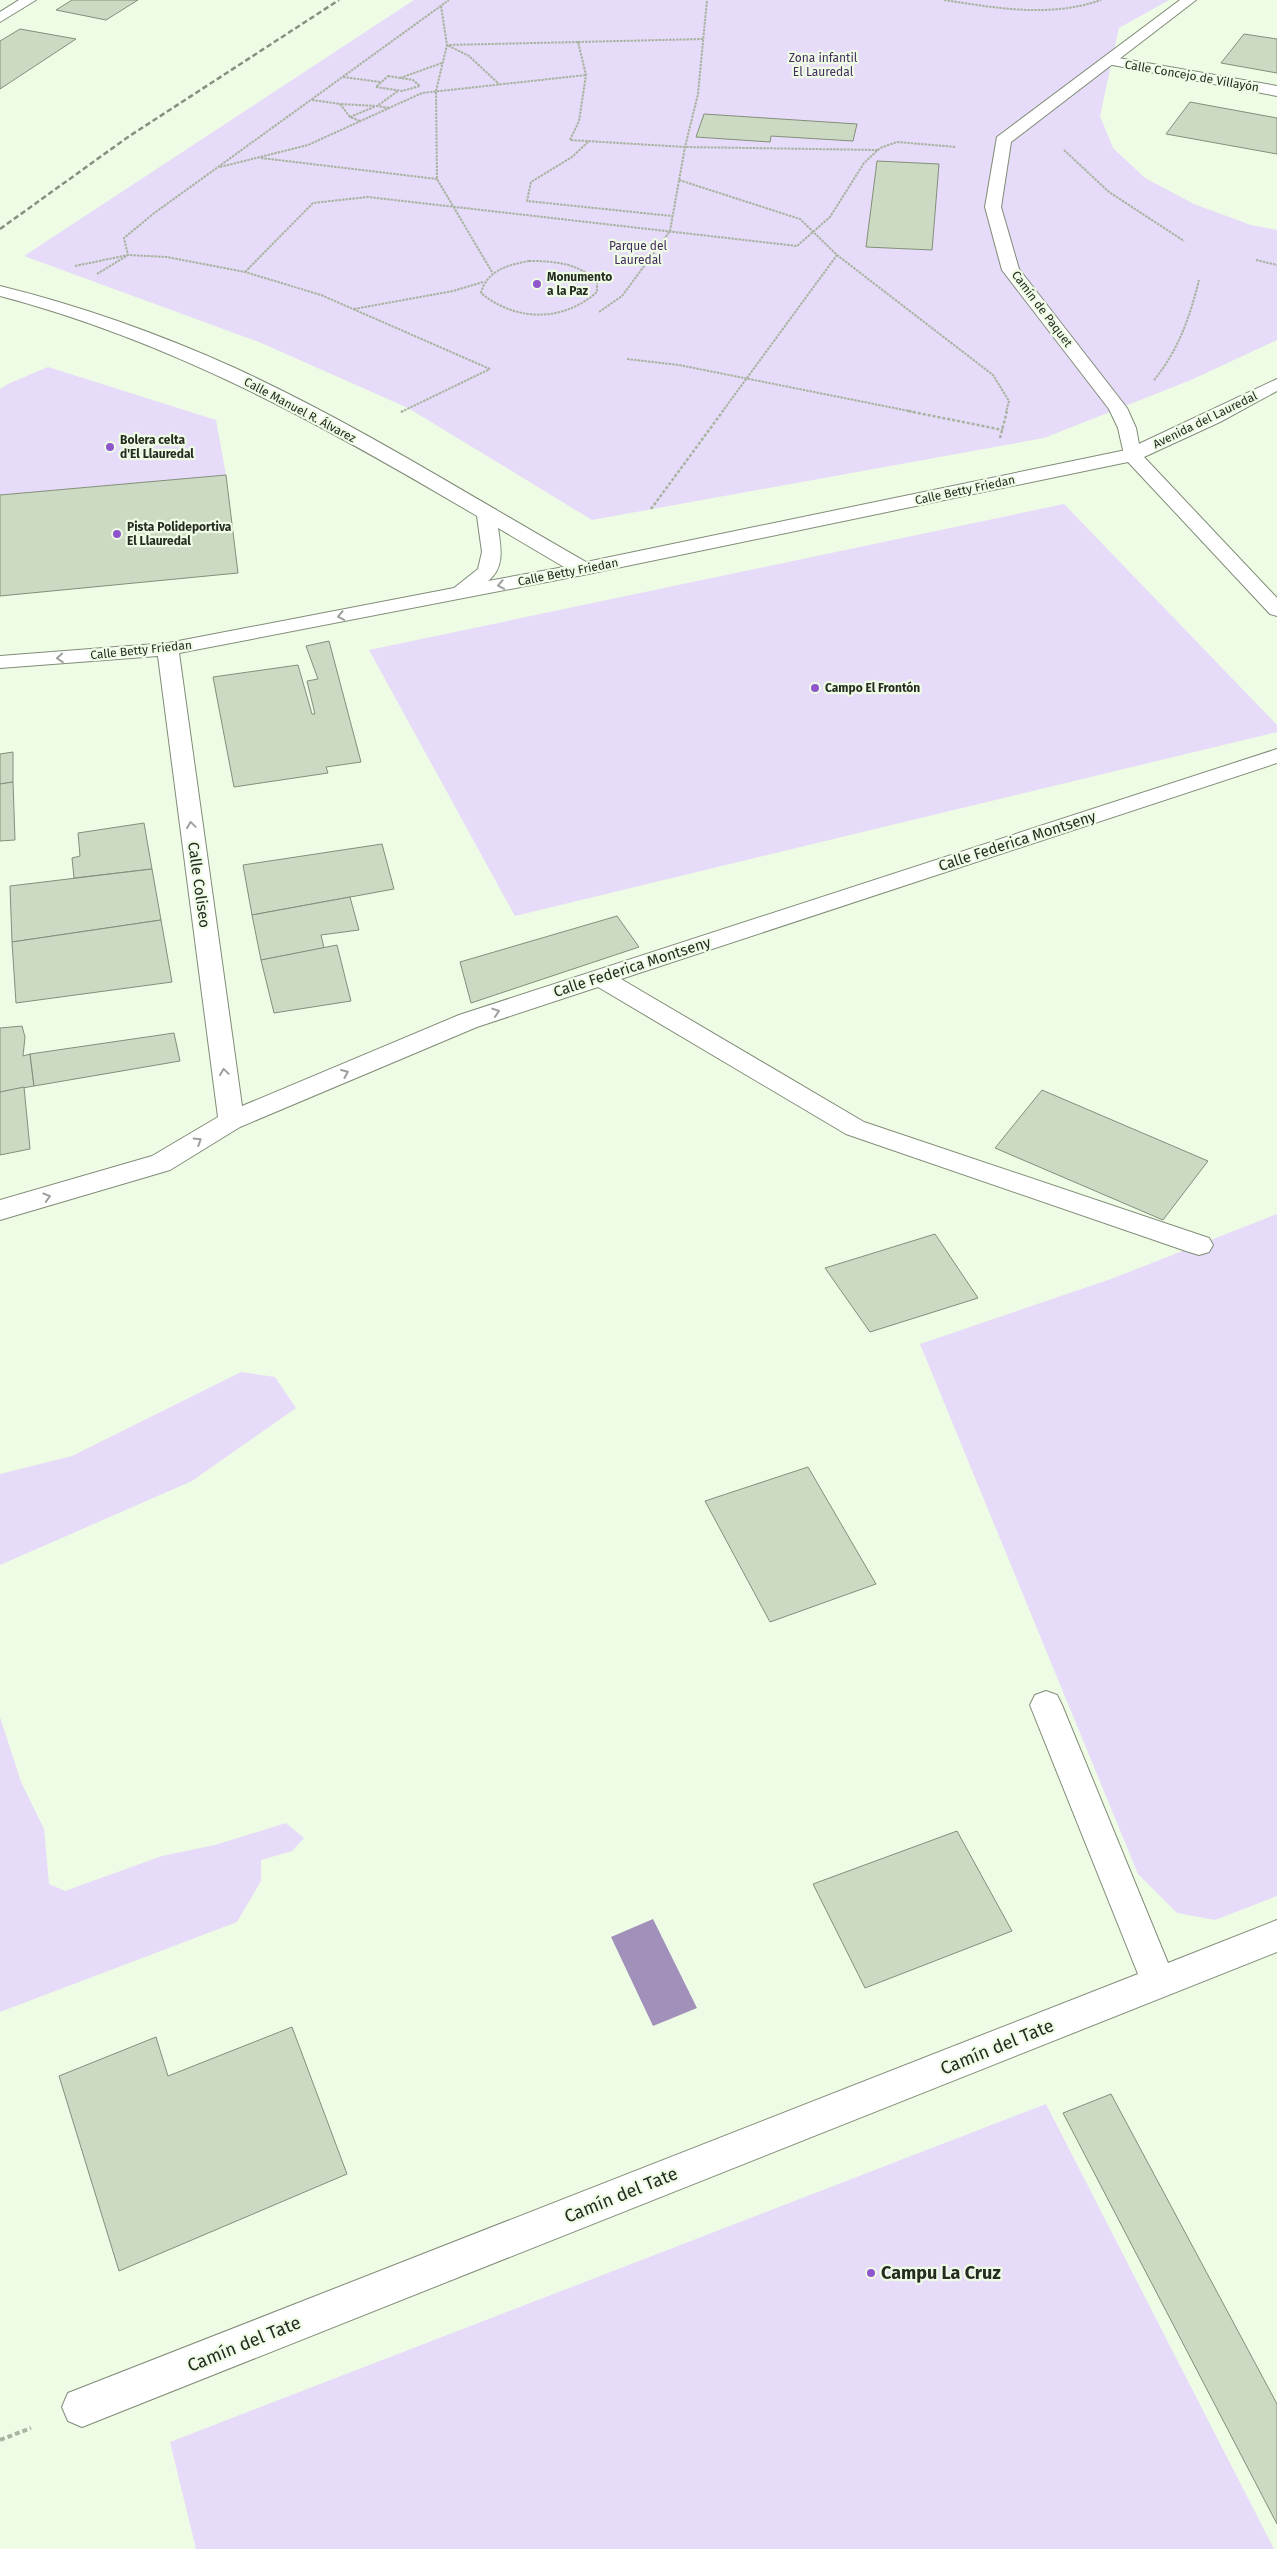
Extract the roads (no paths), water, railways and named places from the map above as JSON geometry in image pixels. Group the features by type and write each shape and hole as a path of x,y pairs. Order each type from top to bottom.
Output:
{"street":[{"path":"0,18 29,0"},
{"name":"Camín de Paquet","path":"1132,455 1127,428 1118,408 1011,270 993,207 1003,140 1189,0"},
{"name":"Calle Concejo de Villayón","path":"1107,60 1277,91"},
{"name":"Calle Manuel R. Álvarez","path":"0,291 56,306 185,353 318,417 583,569"},
{"name":"Avenida del Lauredal","path":"1132,455 1213,418 1277,384"},
{"path":"1132,455 1277,610"},
{"name":"Calle Betty Friedan","path":"0,662 168,649 583,569 1132,455"},
{"path":"460,593 487,572 492,552 486,513"},
{"name":"Calle Coliseo","path":"168,649 231,1121"},
{"name":"Calle Federica Montseny","path":"0,1210 161,1163 231,1121 468,1021 1277,756"},
{"path":"601,978 856,1128 1199,1244"},
{"path":"1046,1705 1159,1983"},
{"name":"Camín del Tate","path":"82,2407 1277,1936"}],"railway":[{"path":"0,229 128,137 339,0"}],"place":[{"name":"Monumento a la Paz","path":"537,284"},
{"name":"Bolera celta d'El Llauredal","path":"110,447"},
{"name":"Pista Polideportiva El Llauredal","path":"117,534"},
{"name":"Campo El Frontón","path":"815,688"},
{"name":"Campu La Cruz","path":"871,2273"}],"park label":[{"name":"Zona infantil El Lauredal","path":"823,65"},
{"name":"Parque del Lauredal","path":"638,253"}]}
